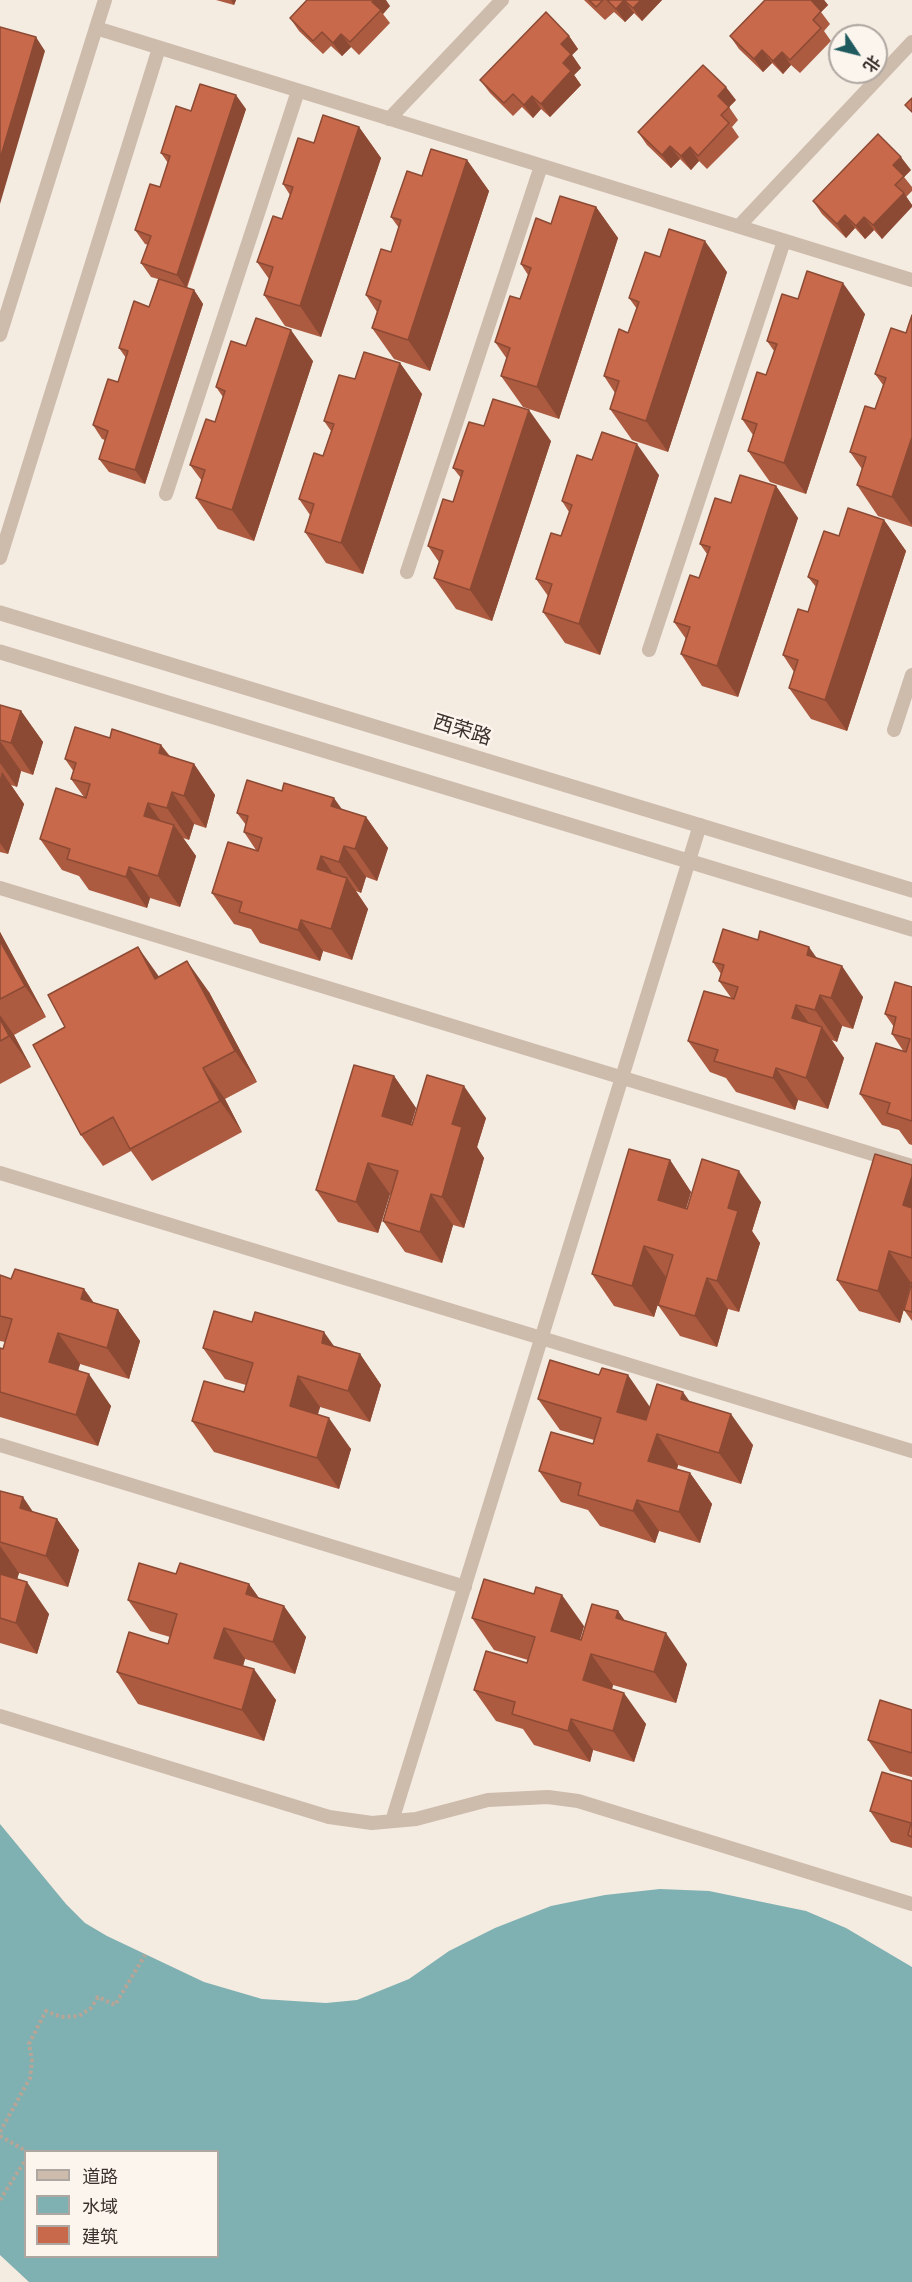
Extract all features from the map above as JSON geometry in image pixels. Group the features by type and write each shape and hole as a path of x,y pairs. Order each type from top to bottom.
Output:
{"street":[{"name":"西荣路","path":"0,613 912,890"},
{"path":"0,652 912,929"}],"lane":[{"path":"0,335 105,0"},
{"path":"389,119 502,0"},
{"path":"96,28 912,280"},
{"path":"738,226 912,42"},
{"path":"0,558 159,48"},
{"path":"166,494 298,91"},
{"path":"407,572 541,166"},
{"path":"649,650 784,241"},
{"path":"894,730 912,675"},
{"path":"392,1821 700,825"},
{"path":"0,888 912,1166"},
{"path":"0,1173 912,1452"},
{"path":"0,1445 465,1587"},
{"path":"0,1716 329,1817 372,1823 416,1819 488,1800 548,1797 578,1801 912,1904"}],"path":[{"path":"26,2150 0,2134 30,2078 32,2060 29,2044 46,2011 61,2017 79,2016 91,2008 98,1997 115,2005 145,1954"},
{"path":"0,2200 24,2162"}],"water":[{"path":"0,1824 66,1904 85,1923 107,1936 204,1982 262,1999 326,2003 357,2000 409,1979 449,1951 495,1928 551,1906 605,1895 660,1889 709,1891 806,1911 846,1928 912,1967 912,2282 29,2282 0,2255"}],"building":[{"path":"307,0 374,0 372,2 381,10 350,42 341,34 333,43 322,32 313,41 290,18"},
{"path":"589,0 603,0 596,7"},
{"path":"607,0 624,0 616,9"},
{"path":"624,0 641,0 633,8"},
{"path":"765,0 811,0 821,11 813,20 821,28 790,60 782,52 773,61 762,50 754,59 730,36"},
{"path":"546,12 569,36 561,44 571,54 563,63 571,71 541,104 532,96 524,105 513,94 504,103 480,80"},
{"path":"0,27 36,37 0,159"},
{"path":"703,65 726,87 718,96 729,107 721,115 729,123 698,156 690,147 681,156 670,146 662,155 638,132"},
{"path":"200,84 236,95 177,275 141,263 151,236 135,230 150,184 160,187 170,156 161,153 176,106 191,111"},
{"path":"912,98 912,112 905,105"},
{"path":"323,115 359,127 300,306 264,295 273,267 257,262 273,216 282,219 293,187 283,184 298,138 314,143"},
{"path":"878,134 901,157 893,165 904,176 895,185 904,193 873,225 864,217 856,226 845,215 837,224 813,201"},
{"path":"431,149 467,160 408,340 372,328 381,301 366,295 381,249 391,252 401,220 391,217 407,171 422,176"},
{"path":"560,196 596,207 537,387 501,376 510,348 495,342 510,296 520,299 531,268 521,264 536,218 551,224"},
{"path":"669,229 705,241 646,421 610,409 619,381 604,376 619,329 628,333 639,302 629,298 645,252 660,257"},
{"path":"807,271 843,283 784,463 748,451 757,424 742,419 757,372 766,375 777,344 767,341 782,294 798,299"},
{"path":"159,279 194,290 135,470 99,459 108,431 93,425 108,379 118,382 128,351 119,348 134,301 149,307"},
{"path":"912,315 912,437 892,497 857,485 866,457 850,452 865,406 875,409 886,378 875,374 891,328 906,333"},
{"path":"256,318 291,330 232,510 196,498 205,470 190,465 206,419 215,422 225,391 216,387 231,341 246,346"},
{"path":"364,352 400,363 341,543 305,532 314,504 299,499 314,453 323,456 334,424 324,421 339,375 355,379"},
{"path":"493,399 529,410 470,590 434,578 443,551 428,546 443,499 453,502 463,471 453,468 469,422 484,426"},
{"path":"602,432 637,444 579,624 543,612 552,584 536,579 551,533 561,536 572,505 562,501 577,455 592,460"},
{"path":"740,475 776,486 717,666 681,654 690,627 674,622 690,575 699,578 710,547 700,544 715,498 731,503"},
{"path":"848,508 884,520 825,700 789,688 798,660 783,655 798,609 808,612 818,581 808,577 824,531 839,536"},
{"path":"0,705 21,711 11,743 0,740"},
{"path":"75,727 110,738 112,729 161,745 159,753 194,764 184,796 172,792 167,808 148,803 144,816 174,825 158,876 129,867 126,877 67,859 70,849 40,839 56,788 86,798 90,784 71,779 76,763 65,759"},
{"path":"247,780 282,791 284,783 334,798 331,806 366,817 355,849 344,846 339,862 321,856 317,869 347,878 331,929 301,920 298,930 239,912 242,902 212,893 228,842 258,851 262,838 244,832 248,816 237,813"},
{"path":"723,929 758,940 760,931 809,947 807,955 842,966 831,998 820,995 815,1010 796,1005 792,1018 822,1027 806,1078 776,1068 773,1078 714,1061 718,1050 688,1041 704,991 734,999 738,987 719,981 724,965 713,962"},
{"path":"0,941 25,986 0,999"},
{"path":"138,947 155,979 187,961 235,1051 203,1068 220,1101 130,1149 113,1117 81,1135 33,1045 65,1027 48,995"},
{"path":"895,982 912,987 912,1121 887,1113 890,1103 860,1094 876,1043 906,1052 910,1039 892,1034 896,1017 885,1014"},
{"path":"0,1019 9,1036 0,1041"},
{"path":"354,1065 394,1076 382,1116 412,1125 427,1075 464,1086 452,1124 462,1127 442,1197 431,1194 420,1232 383,1221 398,1171 368,1163 356,1202 316,1190"},
{"path":"629,1149 670,1160 658,1200 687,1209 702,1159 739,1171 728,1208 738,1211 717,1281 707,1278 695,1316 658,1305 673,1255 644,1246 632,1286 592,1274"},
{"path":"875,1154 912,1165 912,1176 903,1205 912,1208 912,1258 889,1251 878,1291 837,1280"},
{"path":"15,1269 84,1289 81,1299 118,1310 107,1348 58,1333 49,1362 89,1374 76,1415 0,1392 0,1348 3,1349 12,1319 0,1316 0,1275 11,1279"},
{"path":"912,1282 912,1312 904,1310"},
{"path":"214,1311 252,1322 255,1312 324,1332 322,1343 360,1354 348,1391 298,1376 290,1406 329,1418 317,1458 192,1421 204,1381 244,1392 253,1363 203,1348"},
{"path":"550,1360 599,1375 602,1368 628,1375 617,1412 646,1420 657,1384 683,1392 681,1399 731,1414 719,1453 657,1434 648,1461 690,1473 679,1512 637,1500 633,1511 578,1495 581,1483 539,1471 551,1432 593,1444 601,1418 538,1399"},
{"path":"0,1491 23,1497 20,1508 57,1519 46,1556 0,1542"},
{"path":"139,1563 176,1574 180,1563 249,1584 246,1594 284,1606 273,1642 224,1628 214,1658 254,1669 242,1710 117,1672 129,1632 168,1644 177,1614 128,1600"},
{"path":"0,1574 27,1582 16,1623 0,1618"},
{"path":"484,1579 534,1594 536,1587 562,1595 551,1631 581,1640 592,1604 618,1611 616,1618 666,1633 654,1672 591,1654 583,1680 624,1693 613,1731 571,1719 568,1731 512,1714 515,1702 474,1690 486,1651 527,1663 535,1637 472,1618"},
{"path":"880,1700 912,1710 912,1753 868,1740"},
{"path":"882,1772 912,1781 912,1837 908,1835 911,1823 870,1811"}]}
